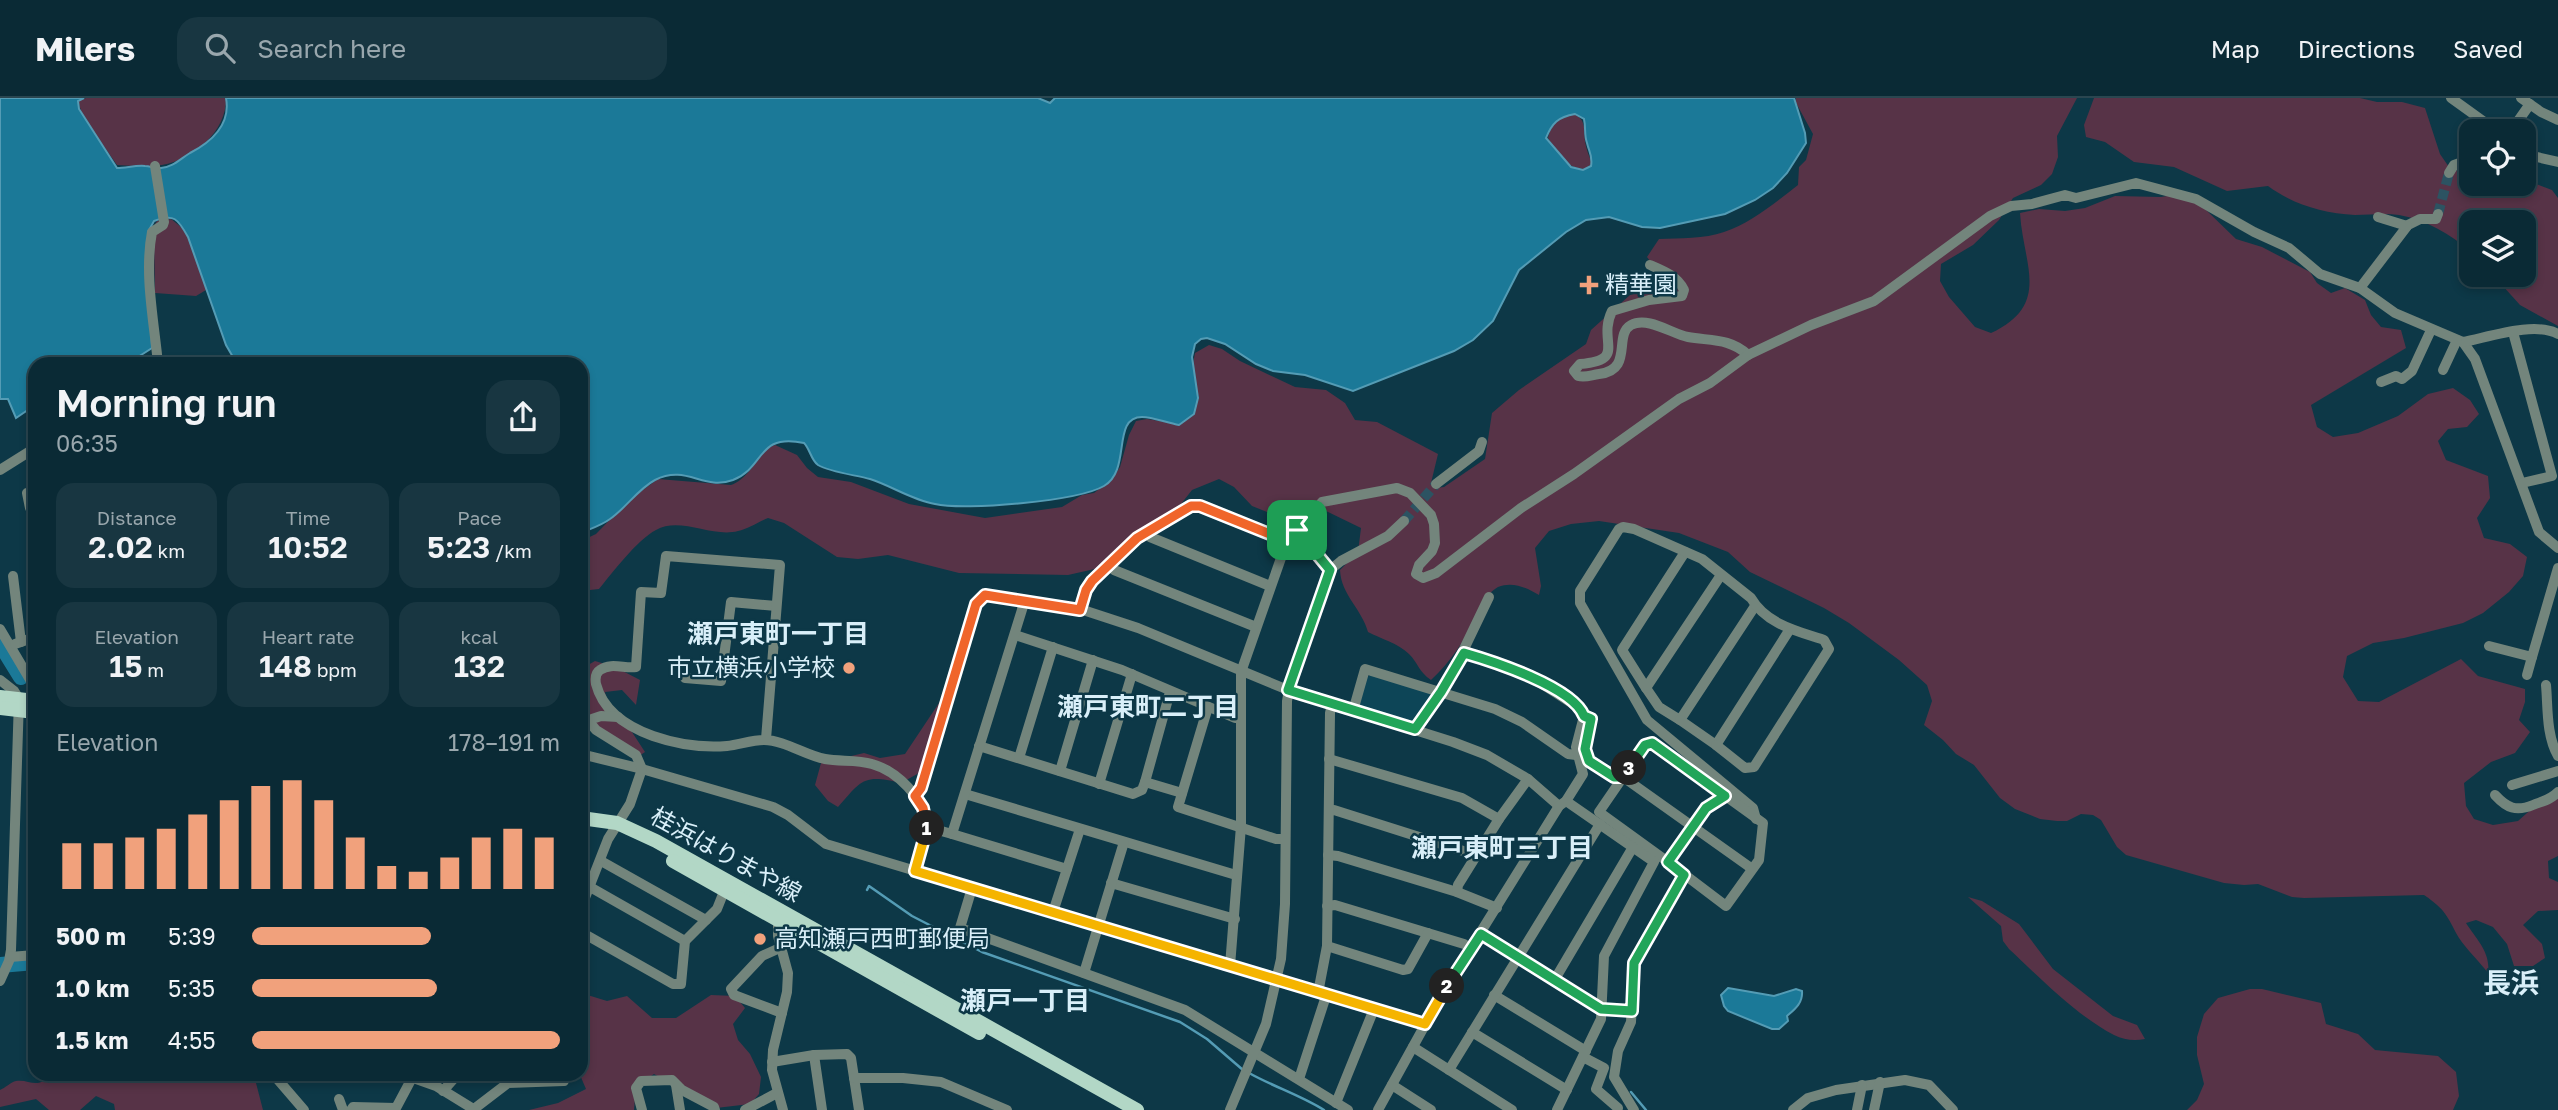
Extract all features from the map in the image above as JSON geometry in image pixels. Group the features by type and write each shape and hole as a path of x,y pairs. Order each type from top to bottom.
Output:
{"main road":[{"path":"0,697 28,709"},
{"path":"0,708 28,703"},
{"name":"桂浜はりまや線","path":"588,820 656,841 726,886 1137,1110"},
{"name":"桂浜はりまや線","path":"588,827 615,827"},
{"name":"桂浜はりまや線","path":"778,915 1118,1110"}],"street":[{"path":"2451,98 2480,119"},
{"path":"2517,119 2525,101 2558,120"},
{"path":"2536,156 2558,162"},
{"path":"2449,173 2454,165 2459,163"},
{"path":"155,166 164,222 152,232 150,240 150,275 157,357"},
{"path":"1230,966 1241,826 1241,673 1287,541 1322,502 1397,488 1410,494 1431,515 1434,524 1435,543 1417,570 1418,578 1423,579 1436,573 1521,508 1586,466 1679,399 1710,383 1748,355 1834,315 1874,301 1990,216 2011,206 2032,204 2065,195 2076,198 2136,183 2196,199 2254,232 2288,247 2320,274 2360,288 2395,313 2460,341 2475,359 2539,532 2558,548"},
{"path":"2360,288 2407,226 2420,219 2436,219 2438,214"},
{"path":"2378,217 2407,226"},
{"path":"1650,265 1679,281 1684,290 1682,296 1649,300 1612,311 1606,326 1609,348 1606,357 1599,362 1580,364 1574,371 1578,376 1585,378 1604,374 1615,368 1622,355 1626,330 1638,323 1667,327 1687,337 1725,341 1748,355"},
{"path":"2443,370 2460,341 2528,329 2550,330 2558,334"},
{"path":"2381,383 2396,376 2402,380 2412,371 2431,330"},
{"path":"2513,332 2555,475 2522,482"},
{"path":"1436,484 1479,451 1482,442"},
{"path":"0,470 28,452"},
{"path":"1080,610 1086,590 1108,565 1146,532 1191,506 1200,506 1287,541"},
{"path":"1230,1110 1255,1052 1278,981 1285,904 1288,690 1330,570 1340,561 1388,536 1404,521"},
{"path":"1685,552 1622,650 1659,707 1745,768 1754,767 1829,649 1824,640 1772,620 1755,606 1751,598 1702,559 1634,529 1623,527 1619,529 1580,591 1580,603 1647,720 1753,808 1756,818"},
{"path":"1297,530 1330,570"},
{"path":"1146,532 1150,537 1270,586"},
{"path":"766,739 780,565 666,556 661,593 641,592 636,667 603,668 595,677 600,694 609,709 618,718 654,736 691,745 729,746 766,739 825,759 874,764 893,773 923,808 927,827 915,871"},
{"path":"1108,565 1114,570 1256,627"},
{"path":"2527,675 2558,568"},
{"path":"1646,688 1721,575"},
{"path":"13,576 21,642"},
{"path":"915,796 921,788 976,604 985,595 1080,610 1138,628 1241,673 1487,755 1600,824 1654,862 1604,956 1598,1027 1557,1110"},
{"path":"1415,729 1464,653 1489,597"},
{"path":"952,834 1025,600"},
{"path":"685,678 721,681 731,602 776,606"},
{"path":"1680,720 1755,606"},
{"path":"0,629 28,677"},
{"path":"1716,745 1790,629"},
{"path":"1015,635 1132,674 1170,692 1240,718"},
{"path":"9,646 28,640"},
{"path":"2488,646 2532,657"},
{"path":"1019,758 1053,648"},
{"path":"1378,1110 1425,1024 1562,803 1583,774 1576,755 1584,716 1581,709 1525,673 1464,653"},
{"path":"1060,771 1093,660"},
{"path":"1353,711 1364,669 1495,709 1522,722 1568,754 1576,755"},
{"path":"1099,784 1132,674"},
{"path":"0,680 14,691 18,705 15,866 10,957 0,981"},
{"path":"2546,685 2552,744 2558,755"},
{"path":"979,746 1133,794 1142,790 1170,692"},
{"path":"1300,1079 1322,994 1327,946 1332,704"},
{"path":"1208,707 1178,807 1276,839 1285,839"},
{"path":"588,892 615,827 629,804 642,769 636,755 596,730 591,724 592,719 601,716 618,718"},
{"path":"1584,716 1591,719 1585,749 1589,761 1614,777 1623,777 1751,868"},
{"path":"1652,743 1725,796 1763,823 1759,860 1726,906 1599,812 1645,745 1652,743"},
{"path":"588,756 773,807 826,844 1425,1024"},
{"path":"1329,758 1462,798 1499,819"},
{"path":"2512,785 2558,771"},
{"path":"1457,892 1458,885 1476,855 1528,779"},
{"path":"1144,782 1182,793"},
{"path":"2494,794 2504,805 2513,809 2525,809 2551,799 2558,792"},
{"path":"965,794 1237,875"},
{"path":"1668,862 1706,808 1725,796"},
{"path":"1329,811 1334,810 1476,855"},
{"path":"1449,1070 1600,824"},
{"path":"927,827 1067,869"},
{"path":"1053,912 1080,829"},
{"path":"1084,973 1124,842"},
{"path":"1555,979 1633,847"},
{"path":"1328,855 1457,892 1497,908"},
{"path":"601,861 706,919"},
{"path":"1621,1106 1614,1077 1615,1066 1618,1051 1631,1022 1634,963 1684,875"},
{"path":"1111,883 1235,919"},
{"path":"588,936 673,984 681,984 685,941 717,909 726,886"},
{"path":"590,887 685,941"},
{"path":"972,888 960,928 1185,1010 1348,1110"},
{"path":"1327,906 1335,905 1464,944 1471,949"},
{"path":"778,915 778,936 788,973 787,992 772,1062 776,1093 783,1110"},
{"path":"1327,946 1403,970 1408,969 1428,933"},
{"path":"1481,934 1601,1009 1632,1011"},
{"path":"782,947 762,956 730,989 734,995 782,1013"},
{"path":"10,957 28,956"},
{"path":"1494,995 1604,1068 1596,1089 1621,1106 1634,1110"},
{"path":"1336,1103 1374,1009"},
{"path":"1472,1032 1567,1090"},
{"path":"1413,1046 1512,1110"},
{"path":"772,1062 814,1055 847,1054 851,1058 859,1110"},
{"path":"814,1055 822,1110"},
{"path":"854,1078 903,1078 942,1082 1007,1110"},
{"path":"642,1110 636,1088 641,1081 672,1080 715,1110"},
{"path":"1793,1110 1808,1098 1862,1085 1905,1080 1925,1083 1953,1110"},
{"path":"279,1081 304,1110"},
{"path":"351,1110 353,1107 396,1108 411,1081"},
{"path":"422,1081 475,1110 508,1083 564,1081"},
{"path":"443,1091 451,1081"},
{"path":"1874,1110 1880,1082"},
{"path":"676,1085 680,1110"},
{"path":"1857,1110 1862,1085"},
{"path":"1392,1086 1431,1110"},
{"path":"745,1110 776,1093"},
{"path":"339,1099 343,1110"}],"shaded area":[{"path":"0,98 84,98 78,101 79,109 117,168 165,167 198,149 218,132 227,108 226,98 1038,98 1050,103 1055,98 1794,98 1805,133 1806,143 1787,173 1773,188 1755,200 1725,214 1660,228 1642,227 1609,217 1586,220 1566,232 1519,270 1493,321 1473,340 1454,351 1353,391 1305,375 1273,371 1256,364 1225,344 1207,338 1201,339 1195,344 1192,357 1198,398 1194,414 1179,425 1146,417 1133,419 1124,435 1117,468 1104,486 1047,500 970,506 935,504 870,479 818,465 804,443 789,441 769,447 744,474 733,480 722,483 676,475 655,480 610,519 588,530 588,357 233,357 226,345 188,237 178,222 171,218 154,221 148,232 152,348 138,357 28,357 28,410 16,418 8,399 0,399","holes":["1575,114 1584,119 1591,166 1583,170 1571,167 1546,138 1560,119"]},
{"path":"86,98 226,98 221,122 206,142 174,162 145,166 117,165 83,117 78,101"},
{"path":"1796,98 2077,98 2057,136 2058,157 2052,174 2041,185 2013,198 1999,220 1973,245 1941,264 1940,281 1949,297 1975,327 1991,333 2010,322 2022,309 2028,296 2030,282 2020,213 2039,209 2065,211 2085,208 2115,196 2161,197 2185,193 2236,239 2262,247 2310,272 2317,283 2331,293 2345,288 2365,300 2371,315 2381,327 2401,330 2406,348 2311,405 2317,427 2333,437 2358,433 2398,416 2428,394 2453,388 2470,400 2479,414 2467,427 2448,429 2438,441 2446,460 2488,476 2490,498 2477,518 2484,538 2510,544 2527,557 2523,576 2509,592 2483,613 2463,623 2373,643 2347,656 2343,677 2358,701 2379,702 2461,659 2478,676 2525,689 2525,702 2519,720 2530,732 2515,753 2491,762 2464,783 2466,806 2474,819 2493,825 2518,821 2536,805 2558,797 2558,856 2548,861 2549,878 2558,882 2558,910 2538,911 2523,925 2542,944 2545,958 2533,966 2514,966 2507,944 2493,927 2476,920 2466,923 2485,952 2488,973 2462,942 2442,910 2424,895 2304,898 2292,897 2258,884 2224,883 2126,855 2117,847 2101,820 2093,815 2081,814 2067,821 2057,821 2040,819 2015,809 2000,798 1974,765 1956,754 1924,725 1932,701 1927,685 1899,660 1824,608 1750,572 1728,552 1679,533 1599,521 1571,524 1549,531 1535,548 1541,586 1539,595 1514,585 1504,585 1494,590 1487,597 1456,651 1431,680 1405,650 1368,632 1344,587 1340,570 1358,552 1361,528 1326,511 1308,509 1272,514 1252,506 1234,487 1219,479 1192,490 1181,504 1135,537 1099,568 1068,575 959,573 888,555 858,559 837,557 784,523 768,518 746,529 728,532 665,526 641,541 599,589 588,590 588,538 596,534 629,500 658,479 731,485 746,475 764,449 775,445 797,455 818,477 851,482 909,504 985,518 1062,507 1082,495 1094,493 1112,479 1120,467 1136,421 1147,419 1184,422 1194,413 1199,397 1191,374 1195,353 1209,345 1222,349 1240,361 1295,387 1326,390 1345,403 1355,420 1377,422 1438,454 1431,483 1436,488 1444,487 1485,459 1492,413 1519,390 1586,344 1591,330 1630,295 1653,289 1657,270 1647,257 1659,239 1700,237 1724,232 1753,218 1798,185 1799,167 1806,160 1813,134 1795,101"},
{"path":"2094,98 2360,98 2377,102 2402,102 2425,108 2440,154 2451,170 2459,171 2459,196 2536,196 2536,184 2552,190 2558,198 2558,326 2520,305 2504,287 2536,287 2536,210 2459,210 2459,242 2438,229 2409,217 2388,214 2355,215 2320,210 2288,198 2268,186 2227,191 2174,167 2134,162 2105,142 2086,137 2084,125"},
{"path":"1571,113 1583,124 1586,147 1592,163 1586,169 1568,163 1548,138 1555,122"},
{"path":"171,219 186,231 209,294 206,290 196,296 155,293 154,242 149,234 157,221"},
{"path":"595,661 615,667 640,680 636,705 622,690 605,692 607,703 628,726 645,752 639,756 604,734 588,718 588,665"},
{"path":"1371,675 1430,692 1432,698 1416,721 1410,724 1361,709 1358,703 1365,678"},
{"path":"943,697 929,755 919,773 901,783 878,779 864,782 838,807 828,801 815,785 821,763 864,753 880,758 905,754"},
{"path":"1968,897 1982,901 2019,924 2053,969 2113,1016 2137,1025 2145,1039 2129,1040 2118,1037 2072,1007 2009,949 2003,941 2001,926"},
{"path":"1728,988 1774,996 1796,989 1802,991 1802,995 1798,1005 1787,1016 1788,1021 1779,1029 1772,1029 1728,1011 1721,995"},
{"path":"2250,989 2262,989 2321,1003 2326,1024 2358,1034 2375,1050 2438,1056 2456,1072 2459,1096 2453,1110 2187,1110 2197,1100 2204,1084 2197,1055 2197,1037 2204,1014 2218,998"},
{"path":"588,995 607,1001 627,996 652,1018 676,1018 711,995 735,996 745,1008 733,1024 738,1040 750,1054 761,1077 759,1094 750,1104 716,1108 654,1074 636,1086 634,1110 529,1110 558,1103 586,1089 583,1081 588,1081"},
{"path":"16,1081 262,1081 256,1083 263,1110 115,1110 114,1104 96,1096 80,1110 49,1110 36,1099 0,1107 0,1090"}],"waterway":[{"path":"0,643 21,677"},
{"path":"867,890 869,886 912,916 982,952 1180,1022 1207,1039 1243,1070"},
{"path":"0,965 28,963"},
{"path":"1249,1073 1324,1110"},
{"path":"1631,1092 1646,1110"}],"tunnel":[{"path":"2438,214 2449,173"},
{"path":"1404,521 1436,484"}],"place":[{"name":"精華園","path":"1589,285"},
{"name":"市立横浜小学校","path":"849,668"},
{"name":"高知瀬戸西町郵便局","path":"760,939"}],"district":[{"name":"瀬戸東町一丁目","path":"778,634"},
{"name":"瀬戸東町二丁目","path":"1148,707"},
{"name":"瀬戸東町三丁目","path":"1502,848"},
{"name":"長浜","path":"2511,983"},
{"name":"瀬戸一丁目","path":"1025,1001"}],"route":[{"path":"1191,506 1200,506 1287,541 1297,530 1330,570 1288,690 1415,729 1464,653 1525,673 1581,709 1584,716 1591,719 1585,749 1589,761 1614,777 1623,777 1645,745 1652,743 1725,796 1706,808 1668,862 1684,875 1634,963 1632,1011 1601,1009 1481,934 1425,1024 915,871 927,827 923,808 915,796 921,788 976,604 985,595 1080,610 1086,590 1092,581 1137,538 1191,506"}]}
